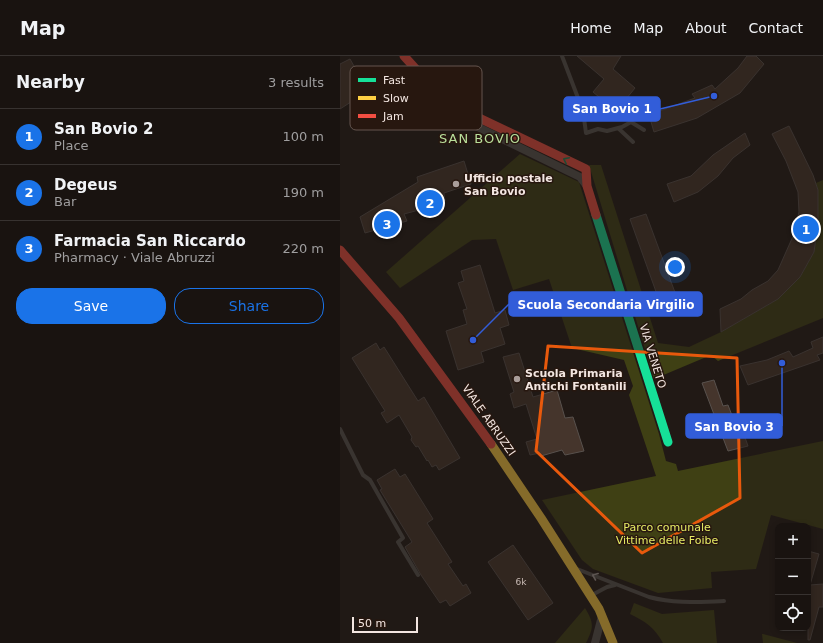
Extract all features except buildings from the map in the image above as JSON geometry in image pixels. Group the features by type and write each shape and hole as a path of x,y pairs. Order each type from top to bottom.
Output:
{"street":[{"name":"VIA VENETO","path":"404,56 413,66"},
{"name":"VIA VENETO","path":"482,119 586,169 587,186 668,442"},
{"name":"VIALE ABRUZZI","path":"340,250 399,318 486,436 602,615 614,643"},
{"path":"595,643 602,615"}],"lane":[{"path":"562,56 583,111 586,133 598,129 607,131 631,122 644,130"},
{"path":"618,128 633,142"},
{"path":"340,429 363,475 370,480 403,538 398,542 418,575"},
{"path":"572,567 649,597 673,603 724,601"},
{"path":"590,596 607,587 618,585"}],"highlighted area":[{"path":"548,346 737,358 740,498 642,553 536,451"}],"green space":[{"name":"Parco comunale Vittime delle Foibe","path":"520,154 579,182 659,434 666,461 676,464 678,471 823,441 823,529 811,526 811,523 801,523 771,515 756,569 711,572 712,588 658,593 593,569 582,560 542,500 656,476 629,395 633,386 624,360 572,348 549,279 513,290 496,239 472,240 400,288 386,272"},
{"path":"589,165 601,165 658,343 689,347 721,332 778,299 800,277 814,252 818,190 816,183 823,180 823,318 718,361 711,355 654,379"},
{"path":"634,603 662,614 714,610 717,643 663,643 657,633 640,619 630,614"},
{"path":"585,608 592,625 592,629 586,643 555,643"},
{"path":"763,634 797,643 763,643"}],"traffic: fast":[{"path":"596,215 668,442"}],"traffic: slow":[{"path":"491,444 541,518 599,609 613,643"}],"traffic: jam":[{"path":"404,56 413,66"},
{"path":"482,119 586,169 587,186 596,215"},
{"path":"340,250 399,318 491,444"}],"place":[{"name":"San Bovio 1","path":"714,96"},
{"name":"Ufficio postale San Bovio","path":"456,184"},
{"name":"Degeus","path":"430,203"},
{"name":"Farmacia San Riccardo","path":"387,224"},
{"name":"San Bovio 2","path":"806,229"},
{"name":"Scuola Secondaria Virgilio","path":"473,340"},
{"name":"San Bovio 3","path":"782,363"},
{"name":"Scuola Primaria Antichi Fontanili","path":"517,379"}],"district":[{"name":"SAN BOVIO","path":"480,138"}]}
